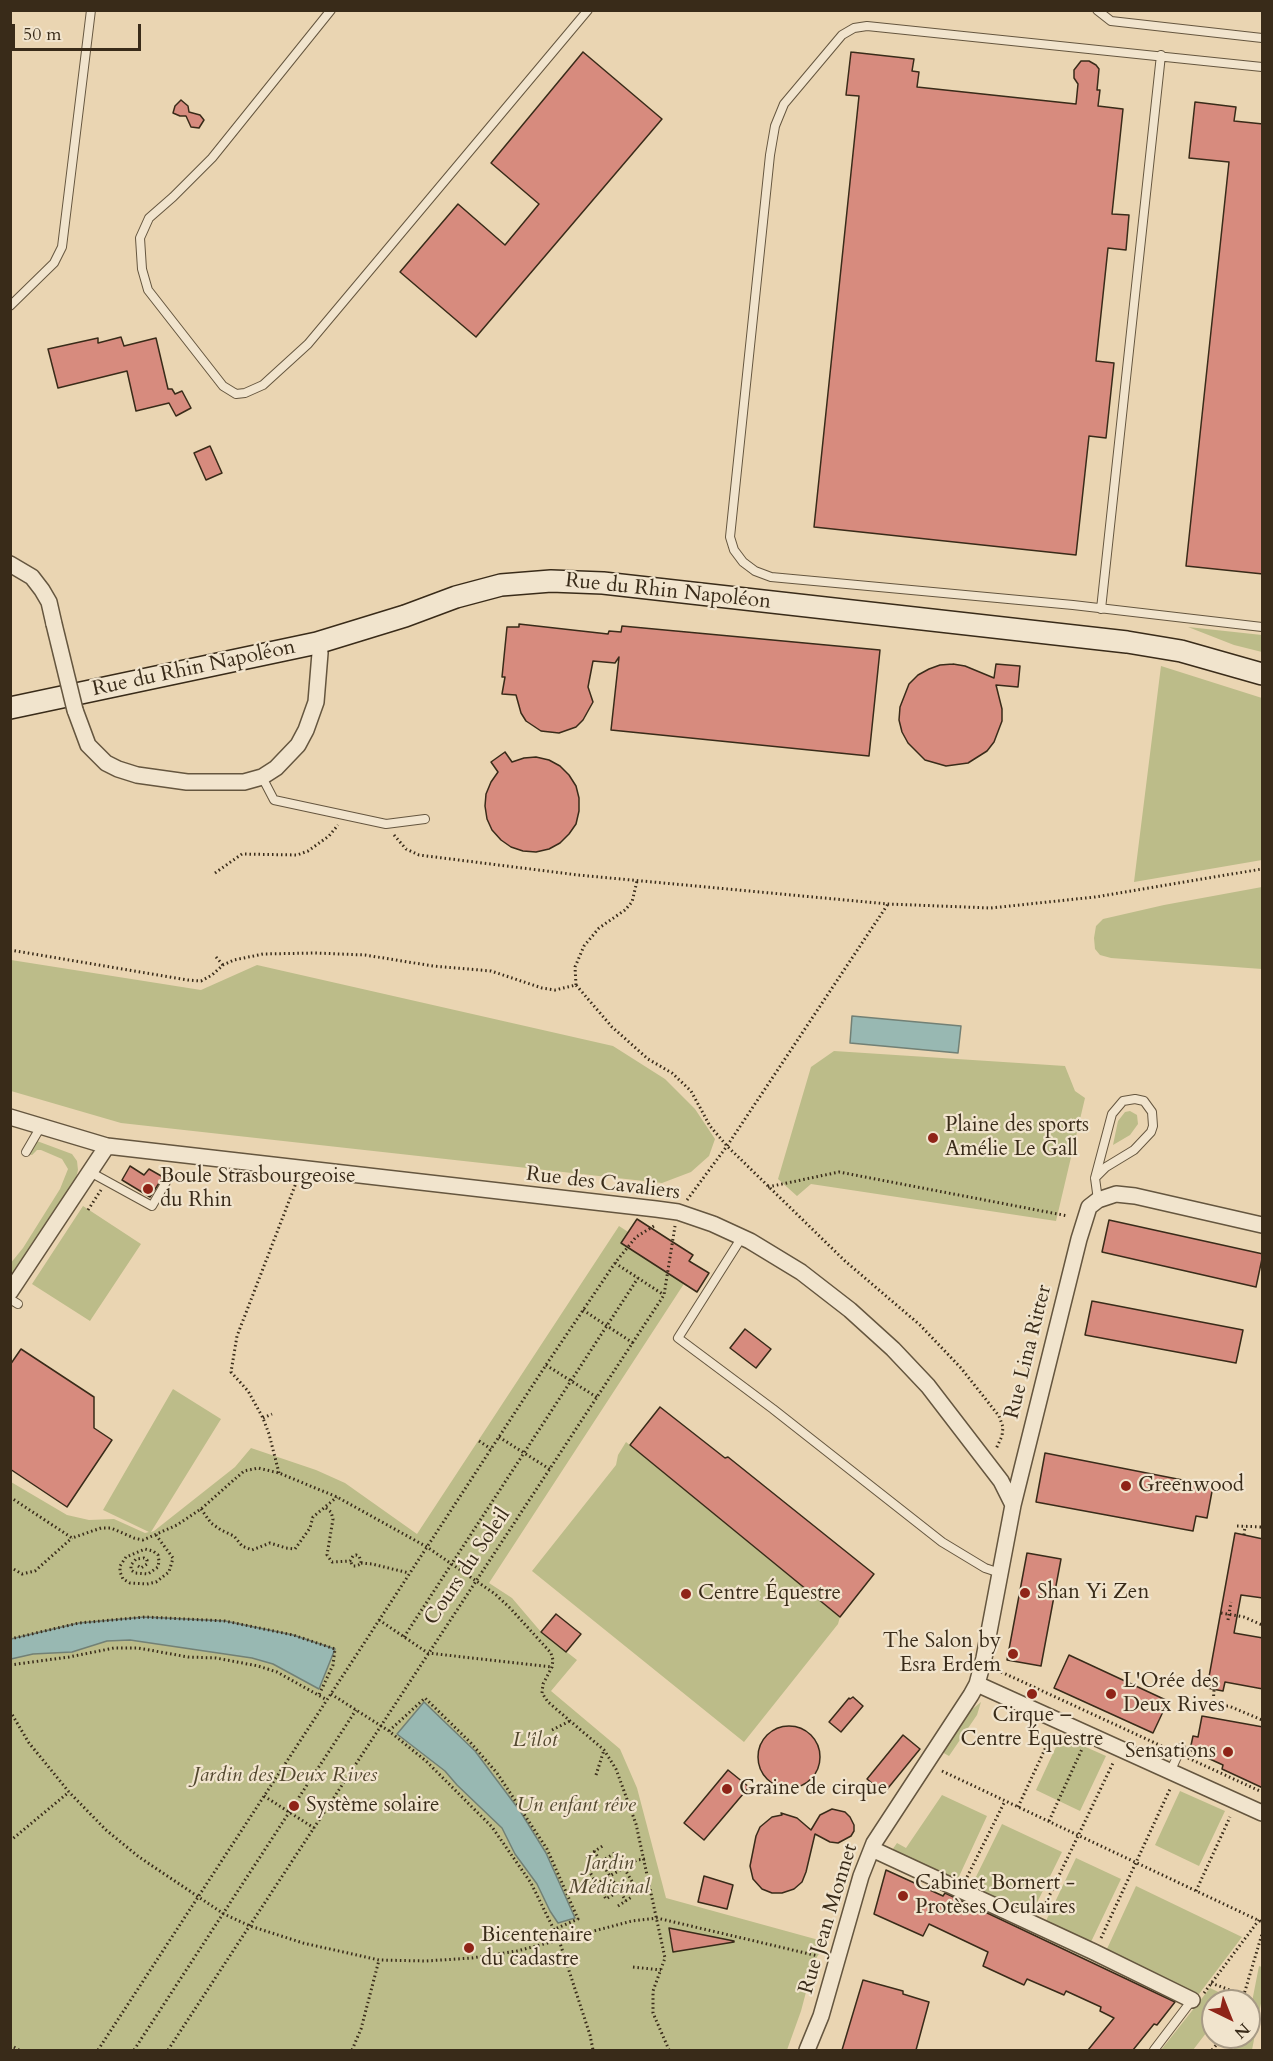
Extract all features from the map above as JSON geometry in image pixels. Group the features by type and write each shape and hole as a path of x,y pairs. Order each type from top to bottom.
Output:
{"main road":[{"name":"Rue du Rhin Napoléon","path":"10,708 317,643 501,585 551,581 603,583 1127,642 1181,651 1263,674"}],"street":[{"path":"10,564 32,577 49,602 75,710 88,745 106,763 118,770 137,775 187,782 244,782 262,777 276,768 289,755 306,730 316,702 320,653 317,643"},
{"name":"Rue des Cavaliers","path":"10,1117 40,1128 107,1146 678,1212 713,1224 742,1237 801,1272 850,1310 893,1349 934,1394 1001,1481 1013,1505"},
{"path":"13,1298 107,1146"},
{"path":"1098,1200 1116,1194 1135,1196 1263,1225"},
{"name":"Rue Lina Ritter","path":"977,1684 1013,1505 1084,1219 1089,1207 1098,1200"},
{"path":"977,1684 1172,1778 1263,1813"},
{"name":"Rue Jean Monnet","path":"807,2050 821,2016 861,1876 872,1849 977,1684"},
{"path":"872,1849 1192,2000"}],"lane":[{"path":"10,306 54,263 62,247 91,10"},
{"path":"331,10 212,158 149,218 140,238 142,269 148,290 223,386 236,394 245,393 263,385 308,344 588,10"},
{"path":"1097,10 1111,21 1263,38"},
{"path":"1263,67 867,26 854,28 842,35 784,104 775,126 730,537 734,550 743,562 755,571 771,577 1263,627"},
{"path":"1101,609 1161,56"},
{"path":"262,777 274,800 386,824 425,819"},
{"path":"1095,1178 1106,1167 1134,1150 1151,1132 1152,1112 1144,1101 1129,1099 1123,1101 1115,1109 1097,1165 1095,1178 1098,1200"},
{"path":"26,1152 40,1128"},
{"path":"90,1172 152,1206 166,1182"},
{"path":"742,1237 678,1338 773,1409 942,1542 985,1568 1000,1573"},
{"path":"1172,1778 1180,1751"},
{"path":"1154,2050 1192,2000"}],"path":[{"path":"215,873 243,854 297,855 308,851 329,836 346,815"},
{"path":"386,824 406,849 419,855 636,881 888,904 991,908 1095,897 1263,869"},
{"path":"636,881 632,902 625,910 599,928 584,946 575,967 576,985 612,1027 648,1059 672,1073 691,1091 710,1126 726,1146 845,1261 920,1325 961,1368 999,1416 1002,1436 994,1452"},
{"path":"678,1212 726,1146 888,904"},
{"path":"10,950 201,981 234,960 263,954 315,953 365,955 433,966 491,971 555,990 576,985"},
{"path":"216,957 223,965"},
{"path":"768,1187 839,1172 1068,1216"},
{"path":"279,1473 263,1418 248,1391 231,1372 237,1336 298,1179"},
{"path":"88,1210 107,1181"},
{"name":"Cours du Soleil","path":"168,2050 551,1470 664,1294 678,1212"},
{"path":"98,2050 546,1365 615,1263 636,1237"},
{"path":"615,1263 664,1294"},
{"path":"404,1637 638,1278"},
{"path":"583,1310 633,1343"},
{"path":"546,1365 598,1398"},
{"path":"263,1418 272,1414"},
{"path":"499,1437 551,1470"},
{"path":"479,1441 491,1449"},
{"path":"10,1567 21,1574 36,1571 72,1538 101,1528 111,1528 143,1540 156,1535 177,1525 201,1509 244,1471 258,1468 279,1473 337,1497 427,1546 477,1581 510,1608 551,1653 552,1666 543,1684 542,1693 548,1702 604,1750 616,1769 636,1824 665,1958 653,1991 653,2013 669,2050"},
{"path":"10,1497 72,1538"},
{"path":"201,1509 211,1522 234,1536 242,1546 252,1550 270,1543 295,1549 310,1528 313,1517 337,1497"},
{"path":"326,1508 331,1512 333,1519 327,1555 332,1562 350,1561"},
{"path":"1237,1526 1263,1527"},
{"path":"1244,1535 1245,1526"},
{"path":"138,1566 141,1568 147,1564 144,1557 136,1559 131,1564 131,1570 142,1575 148,1574 158,1567 158,1555 145,1549 126,1557 120,1566 123,1579 130,1583 147,1584 156,1582 169,1572 172,1558 156,1535"},
{"path":"350,1561 356,1555 361,1558 361,1563"},
{"path":"350,1561 353,1566 361,1563 372,1564 409,1573"},
{"path":"1228,1620 1231,1602"},
{"path":"1221,1613 1250,1619 1263,1625"},
{"path":"10,1639 79,1623 134,1618 225,1621 293,1635 335,1649 333,1665 319,1695"},
{"path":"379,1620 428,1653 552,1666"},
{"path":"10,1665 114,1648 138,1648 188,1658 216,1658 258,1665 277,1672 327,1700"},
{"path":"982,1663 1180,1751 1263,1792"},
{"path":"1213,1706 1215,1690"},
{"path":"330,1694 381,1725 426,1761 492,1827 531,1883 559,1940 590,2035 592,2050"},
{"path":"388,1731 425,1698 470,1742 497,1773 547,1849 578,1919 554,1930"},
{"path":"1204,1706 1238,1708 1262,1720"},
{"path":"134,2050 356,1710"},
{"path":"10,1711 29,1743 69,1792 106,1830 139,1857 224,1914 250,1926 303,1943 379,1960 426,1961 472,1958 517,1951 632,1921 657,1918 818,1956"},
{"path":"552,1730 570,1721"},
{"path":"1018,1807 1054,1730"},
{"path":"1048,1821 1084,1744"},
{"path":"596,1775 604,1750"},
{"path":"1036,1926 1116,1759"},
{"path":"942,1771 1261,1921 1197,2002 1192,2000"},
{"path":"1094,1952 1136,1863 1172,1778"},
{"path":"10,1841 69,1792"},
{"path":"264,1796 314,1828"},
{"path":"960,1890 1005,1801"},
{"path":"1196,1891 1232,1812"},
{"path":"586,1857 604,1845"},
{"path":"594,1851 626,1901"},
{"path":"615,1853 624,1868 633,1883 606,1899 588,1869 615,1853"},
{"path":"597,1884 637,1860 645,1859"},
{"path":"618,1906 633,1896"},
{"path":"1246,1989 1263,1934"},
{"path":"352,2050 362,2029 379,1960"},
{"path":"633,1967 661,1970"},
{"path":"1211,1983 1228,1989"},
{"path":"10,2044 19,2050"}],"green space":[{"path":"1188,627 1262,635 1262,652 1234,645"},
{"path":"1161,666 1262,698 1262,860 1134,882"},
{"path":"1262,887 1262,969 1111,958 1100,955 1095,949 1096,926 1103,919"},
{"path":"11,960 201,990 257,965 613,1046 665,1079 695,1109 715,1139 709,1156 691,1172 662,1183 121,1123 11,1091"},
{"name":"Plaine des sports Amélie Le Gall","path":"834,1051 1065,1066 1075,1091 1085,1098 1056,1221 811,1184 797,1196 778,1179 811,1067"},
{"path":"1130,1111 1137,1115 1138,1124 1130,1135 1113,1145 1118,1121 1125,1112"},
{"path":"37,1141 72,1154 77,1161 78,1170 76,1178 12,1274 10,1264 23,1248 60,1189 68,1169 62,1159 41,1150 37,1150 32,1155 29,1154"},
{"path":"83,1206 141,1244 90,1321 32,1284"},
{"name":"Jardin des Deux Rives","path":"619,1226 691,1273 489,1583 512,1598 541,1632 577,1660 551,1691 620,1749 637,1788 666,1898 826,1942 814,1962 801,2011 787,2050 11,2050 11,1482 67,1515 89,1520 114,1519 145,1533 149,1532 103,1510 173,1389 221,1419 151,1532 235,1467 251,1448 316,1470 345,1483 417,1534"},
{"name":"Centre Équestre","path":"626,1442 840,1617 838,1624 744,1742 532,1571 616,1465 618,1455"},
{"path":"981,1702 977,1715 949,1756 942,1752 969,1712"},
{"path":"1061,1736 1106,1756 1080,1811 1036,1790"},
{"path":"1180,1791 1225,1811 1199,1866 1155,1845"},
{"path":"942,1795 987,1816 956,1883 890,1853 897,1843 906,1848"},
{"path":"1002,1824 1062,1852 1030,1917 970,1889"},
{"path":"1076,1858 1121,1879 1090,1944 1045,1923"},
{"path":"1136,1886 1242,1937 1199,1994 1106,1951"},
{"path":"1259,1966 1262,1967 1261,2003 1261,1989 1255,1989"},
{"path":"1201,1999 1201,2040 1193,2050 1161,2050"}],"water":[{"path":"852,1016 961,1026 958,1053 850,1043"},
{"path":"145,1617 225,1621 293,1635 335,1649 319,1689 273,1664 252,1658 130,1640 107,1641 72,1652 33,1654 11,1659 11,1639 79,1623"},
{"path":"424,1702 475,1751 520,1811 546,1853 575,1918 558,1923 537,1884 515,1854 502,1828 445,1771 397,1734"}],"building":[{"path":"583,52 662,119 476,337 400,272 458,204 505,245 539,204 491,163"},
{"path":"851,52 914,59 912,71 919,72 917,87 1076,104 1078,84 1074,78 1074,70 1081,61 1089,61 1099,69 1098,106 1123,109 1112,214 1129,215 1126,250 1108,248 1096,361 1114,363 1106,438 1089,436 1076,555 814,527 859,96 846,95"},
{"path":"181,100 188,106 189,112 200,115 204,120 199,128 191,127 186,116 173,113 175,106"},
{"path":"1195,102 1236,107 1234,121 1263,124 1263,574 1186,566 1229,162 1189,158"},
{"path":"121,337 124,346 156,338 168,389 172,389 175,394 182,391 191,408 176,416 169,403 136,411 127,371 58,388 48,349 98,338 98,343"},
{"path":"210,446 222,473 206,480 194,453"},
{"path":"519,624 608,634 609,631 621,632 622,626 880,650 869,756 611,730 619,657 615,663 593,661 588,687 593,702 583,720 576,727 559,733 541,731 526,721 516,695 502,694 507,627 519,627"},
{"path":"953,664 965,666 994,678 996,664 1020,666 1018,687 996,685 1002,709 1002,721 994,742 987,751 968,763 946,766 925,760 908,743 899,720 900,707 909,684 929,669"},
{"path":"505,752 512,762 536,757 549,760 560,766 576,786 579,811 576,824 560,843 549,849 536,852 511,847 492,830 487,819 486,794 498,772 491,762"},
{"name":"Boule Strasbourgeoise du Rhin","path":"130,1166 144,1175 149,1169 163,1177 150,1197 122,1180"},
{"path":"637,1219 693,1255 689,1261 709,1273 697,1292 621,1243"},
{"path":"1109,1220 1263,1254 1256,1287 1102,1252"},
{"path":"1092,1301 1243,1330 1236,1363 1085,1335"},
{"path":"745,1329 771,1349 756,1368 730,1348"},
{"path":"21,1349 94,1397 94,1428 112,1440 67,1507 10,1469 10,1365"},
{"path":"660,1407 725,1458 728,1457 874,1574 840,1617 630,1445"},
{"name":"Greenwood","path":"1045,1453 1213,1486 1207,1518 1196,1516 1193,1531 1036,1502"},
{"path":"1235,1533 1263,1539 1263,1598 1241,1595 1234,1633 1263,1638 1263,1689 1225,1682 1223,1691 1207,1688"},
{"path":"1027,1553 1061,1559 1041,1666 1007,1660"},
{"path":"556,1614 581,1634 566,1652 541,1632"},
{"name":"L'Orée des Deux Rives","path":"1069,1655 1168,1701 1153,1733 1054,1688"},
{"path":"853,1697 863,1706 841,1732 829,1722 849,1698"},
{"name":"Sensations","path":"1202,1716 1263,1727 1263,1788 1222,1769 1223,1765 1190,1750 1193,1736 1198,1737"},
{"path":"789,1726 801,1728 811,1735 818,1745 820,1757 818,1769 811,1779 801,1786 789,1788 777,1786 767,1779 760,1769 758,1757 760,1745 767,1735 777,1728"},
{"path":"903,1735 920,1749 884,1793 867,1779"},
{"path":"728,1770 749,1787 704,1840 684,1823"},
{"path":"832,1809 845,1812 850,1817 854,1825 851,1836 838,1843 830,1842 815,1834 802,1882 794,1889 782,1893 772,1893 762,1889 753,1879 750,1866 760,1827 772,1817 782,1815 781,1813 797,1818 811,1830 820,1815"},
{"path":"886,1870 943,1896 945,1893 1175,2002 1133,2050 1088,2050 1114,2018 1100,2011 1101,2007 1066,1991 1064,1995 1027,1979 1024,1985 983,1966 988,1952 929,1924 923,1936 874,1914"},
{"path":"704,1876 733,1885 727,1909 698,1902"},
{"path":"669,1928 734,1941 734,1942 673,1952"},
{"path":"863,1980 903,1991 903,1994 929,2002 916,2050 842,2050"}],"place":[{"name":"Plaine des sports Amélie Le Gall","path":"933,1138"},
{"name":"Boule Strasbourgeoise du Rhin","path":"148,1189"},
{"name":"Greenwood","path":"1126,1486"},
{"name":"Shan Yi Zen","path":"1025,1593"},
{"name":"Centre Équestre","path":"686,1594"},
{"name":"The Salon by Esra Erdem","path":"1013,1654"},
{"name":"Cirque – Centre Équestre","path":"1032,1694"},
{"name":"L'Orée des Deux Rives","path":"1111,1694"},
{"name":"Sensations","path":"1228,1752"},
{"name":"Graine de cirque","path":"727,1789"},
{"name":"Système solaire","path":"294,1806"},
{"name":"Cabinet Bornert - Protèses Oculaires","path":"903,1896"},
{"name":"Bicentenaire du cadastre","path":"469,1948"}],"park label":[{"name":"L'îlot","path":"535,1741"},
{"name":"Un enfant rêve","path":"576,1806"},
{"name":"Jardin Médicinal","path":"609,1876"}]}
